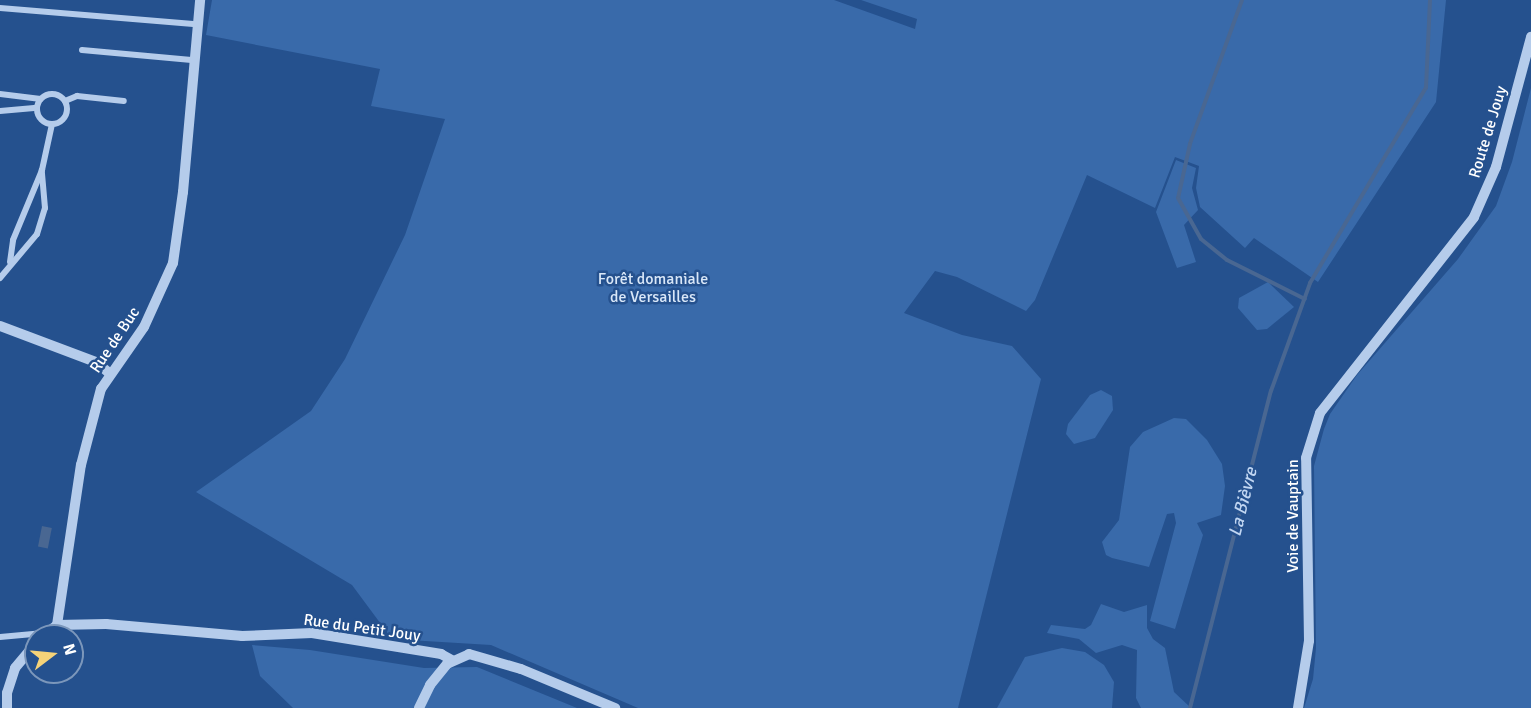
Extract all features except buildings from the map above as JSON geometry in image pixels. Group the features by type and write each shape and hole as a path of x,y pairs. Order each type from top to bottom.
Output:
{"street":[{"name":"Rue de Buc","path":"57,624 81,465 100,389 109,373 144,327 172,262 183,192 192,60 200,0"},
{"path":"0,8 196,24"},
{"name":"Route de Jouy","path":"1374,343 1473,217 1496,167 1531,37"},
{"path":"82,50 192,60"},
{"path":"0,94 41,99 54,94 65,101"},
{"path":"65,101 77,96 124,101"},
{"path":"41,99 37,108 43,121 52,124 64,118 65,101"},
{"path":"0,111 37,108"},
{"path":"0,278 10,262 13,240 42,170 52,124"},
{"path":"10,262 25,252 37,234 45,208 42,170"},
{"path":"0,326 96,362 109,373"},
{"name":"Voie de Vauptain","path":"1298,708 1310,641 1306,458 1320,413 1374,343"},
{"name":"Rue du Petit Jouy","path":"84,624 106,624 242,636 312,633 441,654 452,660 469,654 488,657 615,708"},
{"path":"0,637 24,635"},
{"path":"7,707 15,668 24,657"},
{"path":"419,708 430,685 452,660"}],"green space":[{"name":"Forêt domaniale de Versailles","path":"212,0 834,0 915,29 917,19 861,0 1446,0 1436,102 1318,282 1254,238 1245,248 1200,207 1196,188 1199,166 1175,157 1155,208 1087,175 1035,300 1026,311 957,277 935,271 904,313 962,335 1012,346 1041,379 958,708 638,708 491,645 392,639 352,585 196,492 311,411 345,359 405,235 445,119 371,106 380,69 206,35"},
{"path":"1531,88 1531,708 1304,708 1313,679 1316,648 1314,466 1324,429 1330,414 1357,375 1458,259 1496,206 1512,162"},
{"path":"1176,160 1196,168 1192,188 1198,210 1184,225 1196,262 1177,268 1156,212"},
{"path":"1268,282 1294,307 1267,329 1257,330 1238,308 1239,298"},
{"path":"1101,390 1112,396 1113,410 1095,438 1074,444 1066,434 1068,424 1090,395"},
{"path":"1174,418 1186,419 1207,440 1222,464 1225,486 1221,515 1197,523 1203,535 1175,629 1150,621 1176,523 1174,513 1167,514 1149,567 1106,555 1102,542 1119,520 1130,447 1143,432"},
{"path":"1101,604 1124,612 1147,605 1147,628 1153,639 1165,648 1174,692 1191,708 1141,708 1136,698 1137,650 1122,645 1096,653 1079,639 1047,633 1051,625 1085,629 1091,625"},
{"path":"252,645 310,650 424,668 477,667 577,708 293,708 260,676"},
{"path":"1062,648 1085,652 1104,665 1114,682 1112,708 997,708 1025,657"}],"shaded area":[{"path":"42,526 52,528 48,549 38,547"}],"waterway":[{"name":"La Bièvre","path":"1242,0 1190,144 1178,198 1201,239 1227,260 1305,299"},
{"name":"La Bièvre","path":"1190,708 1271,391 1310,283 1426,88 1430,0"}]}
